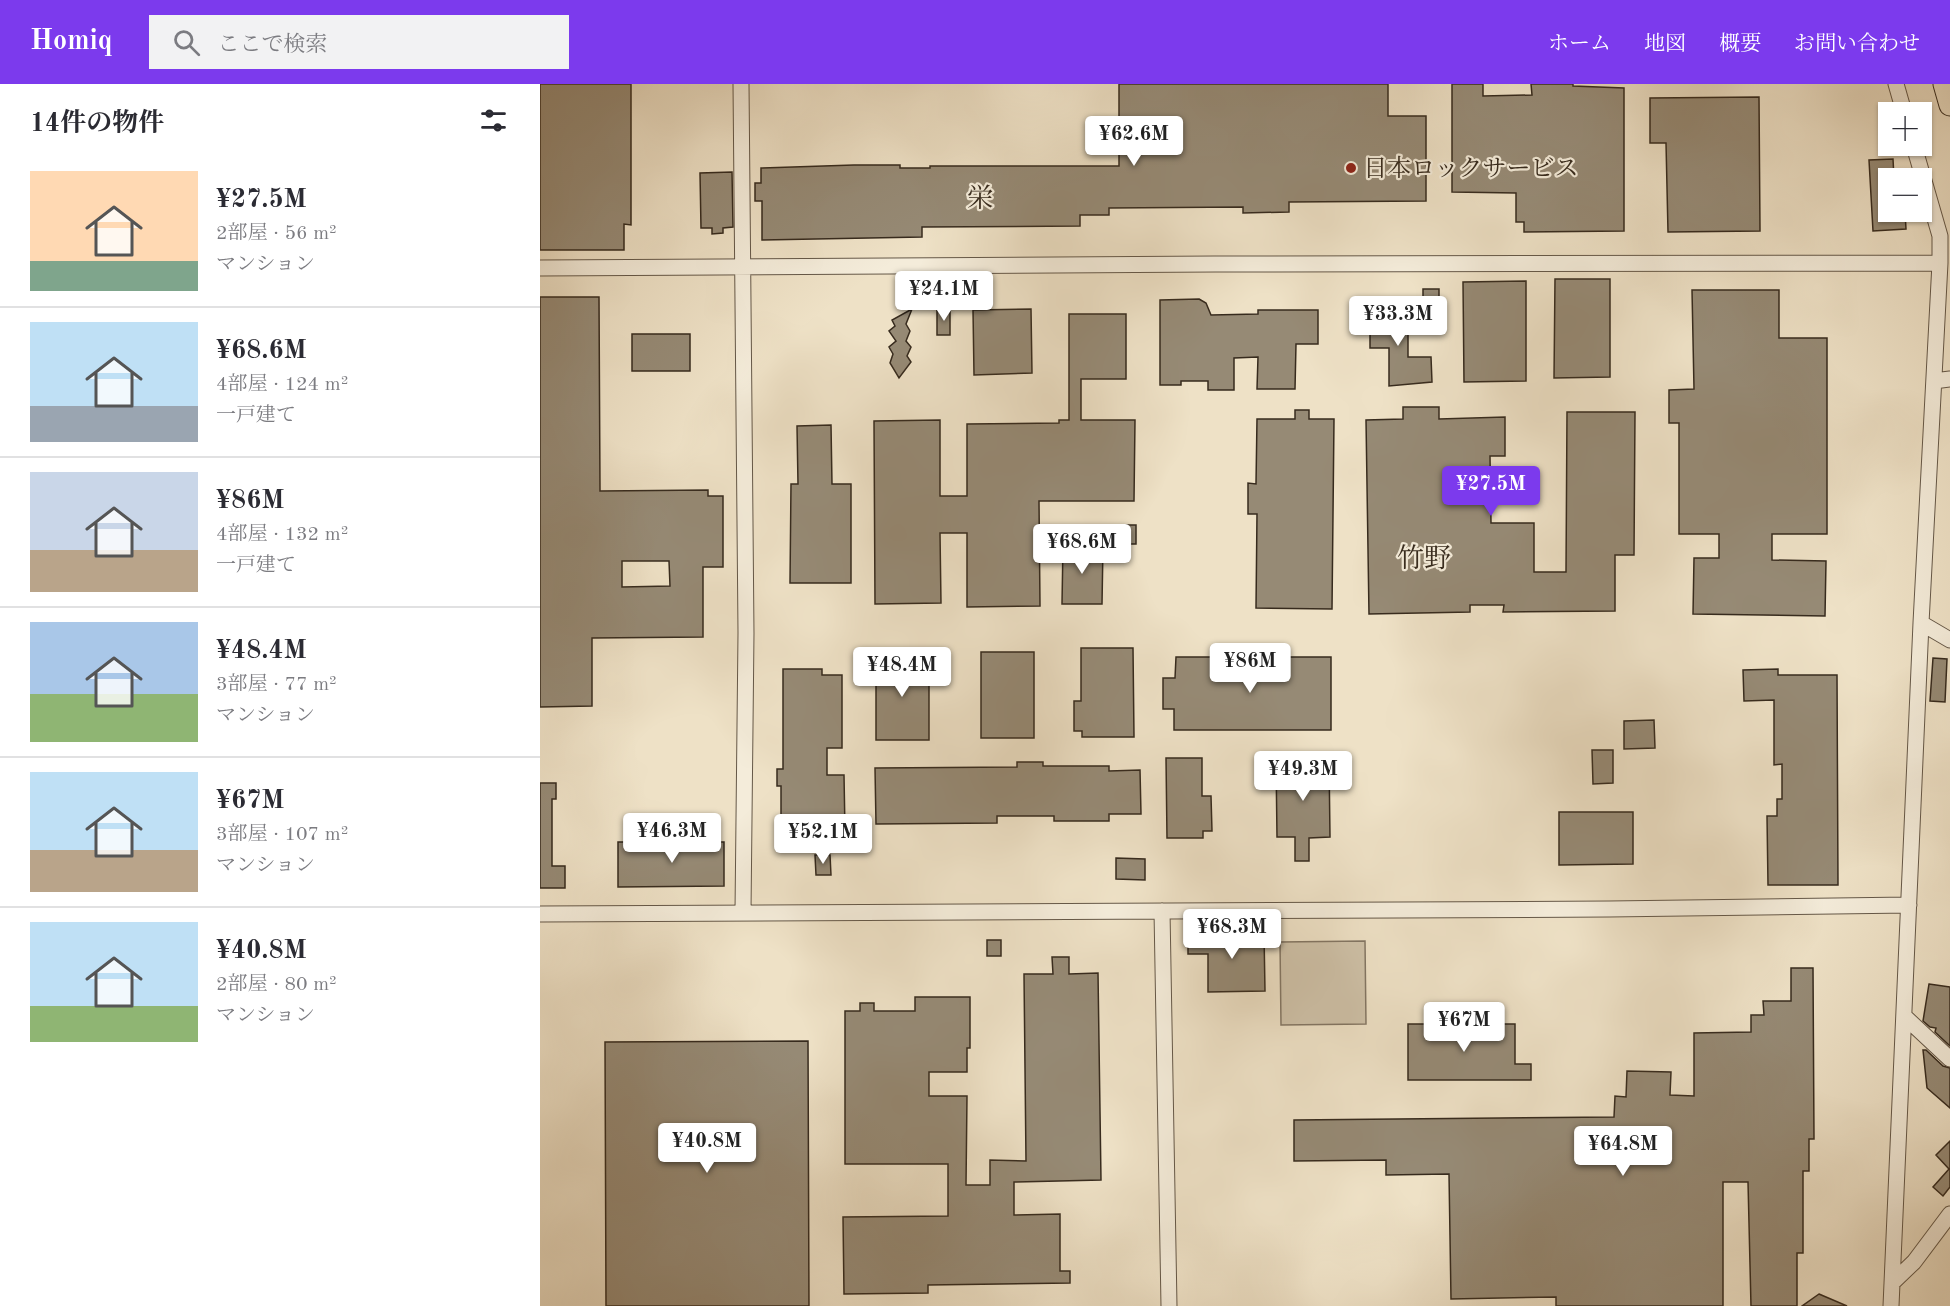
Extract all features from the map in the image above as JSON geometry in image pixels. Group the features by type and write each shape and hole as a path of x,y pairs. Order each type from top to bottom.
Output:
{"highway":[{"path":"1944,84 1950,105"}],"street":[{"path":"741,84 746,633 743,912"},
{"path":"1896,84 1901,102"},
{"path":"1891,1306 1921,623 1940,263 1940,236 1917,156"},
{"path":"540,268 1940,263"},
{"path":"1934,381 1950,379"},
{"path":"1921,623 1950,640"},
{"path":"540,914 1609,909 1909,905"},
{"path":"1162,911 1169,1306"},
{"path":"1904,1016 1950,1059"},
{"path":"1892,1283 1914,1263 1950,1214"}],"shaded area":[{"path":"1365,941 1366,1024 1281,1025 1280,942"}],"building":[{"path":"540,84 631,84 631,225 624,224 624,250 540,250"},
{"path":"1119,84 1388,84 1388,116 1426,116 1426,201 1289,202 1289,212 1243,213 1243,207 1109,208 1109,215 1080,215 1080,226 922,227 922,237 762,240 762,201 755,201 755,183 761,183 761,168 854,165 900,165 900,168 1119,166"},
{"path":"1452,84 1483,84 1483,96 1532,95 1531,84 1573,84 1573,86 1624,88 1624,231 1524,232 1524,222 1516,222 1516,193 1452,192"},
{"path":"1759,97 1760,231 1668,232 1666,143 1650,143 1650,98"},
{"path":"1893,159 1893,168 1878,168 1878,222 1906,222 1906,229 1873,231 1869,160"},
{"path":"732,172 733,227 723,228 723,233 712,234 712,228 701,228 700,173"},
{"path":"1555,279 1610,279 1610,377 1554,378"},
{"path":"1526,281 1526,381 1464,382 1463,282"},
{"path":"1423,289 1439,289 1439,315 1423,315"},
{"path":"1692,290 1779,290 1779,338 1827,338 1827,534 1772,534 1772,560 1826,561 1825,616 1693,614 1694,558 1719,558 1719,534 1679,534 1679,423 1669,423 1669,390 1694,389"},
{"path":"540,297 599,297 600,491 708,490 708,496 723,496 723,567 703,567 703,637 592,638 592,706 540,707","holes":["622,561 669,561 670,586 622,587"]},
{"path":"1199,299 1206,303 1211,315 1258,314 1258,310 1318,310 1318,344 1296,344 1295,389 1257,389 1258,357 1234,358 1234,390 1208,390 1208,381 1181,381 1181,385 1160,385 1160,300"},
{"path":"937,308 950,308 950,335 937,335"},
{"path":"912,309 906,324 910,331 906,341 911,347 907,356 911,362 899,378 890,363 893,354 889,347 896,341 889,331 895,326 892,320"},
{"path":"1031,309 1032,373 974,375 973,310"},
{"path":"1370,309 1408,309 1408,357 1431,357 1432,382 1389,386 1389,348 1370,348"},
{"path":"1069,314 1126,314 1126,379 1081,379 1081,420 1135,420 1134,501 1039,501 1040,606 967,607 967,533 940,533 941,603 875,604 874,421 940,420 940,496 967,496 967,424 1059,423 1059,420 1069,420"},
{"path":"632,334 690,334 690,371 632,371"},
{"path":"1403,407 1439,407 1439,419 1505,417 1505,456 1490,456 1491,523 1534,523 1534,572 1566,572 1567,412 1635,412 1634,555 1615,555 1615,611 1503,612 1504,605 1470,605 1470,612 1369,614 1366,420 1403,419"},
{"path":"1295,410 1309,410 1309,419 1334,419 1332,609 1256,608 1257,514 1248,514 1248,483 1256,484 1257,419 1295,419"},
{"path":"831,425 832,484 851,484 851,583 790,583 791,484 798,484 797,426"},
{"path":"1123,525 1136,525 1136,544 1123,544"},
{"path":"1063,545 1103,546 1102,604 1062,604"},
{"path":"1081,648 1133,648 1134,737 1082,737 1082,731 1074,731 1074,701 1081,701"},
{"path":"981,652 1034,652 1034,738 981,738"},
{"path":"876,655 929,655 929,740 876,740"},
{"path":"1176,657 1331,657 1331,730 1174,730 1174,709 1163,709 1163,678 1175,678"},
{"path":"1933,658 1947,659 1945,702 1930,701"},
{"path":"783,669 822,669 822,675 842,675 842,748 827,748 827,775 844,775 845,831 781,830 781,786 777,786 777,769 783,769"},
{"path":"1778,669 1778,675 1837,675 1838,885 1768,885 1767,816 1777,816 1777,799 1782,799 1782,764 1774,765 1774,700 1744,701 1743,670"},
{"path":"1654,720 1655,748 1624,749 1624,721"},
{"path":"1592,750 1613,750 1613,783 1593,784"},
{"path":"1166,758 1202,758 1202,796 1211,796 1212,831 1203,831 1203,838 1167,838"},
{"path":"1329,758 1330,837 1309,838 1309,861 1295,861 1295,837 1277,837 1276,759"},
{"path":"1017,762 1043,762 1043,766 1109,766 1109,771 1140,770 1141,814 1109,814 1109,821 1054,821 1054,816 997,816 997,823 876,824 875,768 1017,767"},
{"path":"540,783 556,783 556,799 552,799 552,866 565,866 565,888 540,888"},
{"path":"1559,812 1633,812 1633,864 1559,865"},
{"path":"684,837 711,837 711,842 724,842 724,886 618,887 618,842 684,842"},
{"path":"815,855 830,855 831,875 816,875"},
{"path":"1116,858 1145,859 1145,880 1116,879"},
{"path":"1195,932 1264,933 1265,991 1208,992 1208,954 1188,954 1188,941 1190,935"},
{"path":"987,940 1001,940 1001,956 987,956"},
{"path":"1052,957 1069,957 1069,974 1098,973 1101,1180 1014,1182 1014,1215 1060,1214 1060,1271 1070,1271 1070,1283 928,1285 928,1293 844,1294 843,1217 948,1216 948,1164 845,1164 845,1011 860,1011 860,1003 874,1003 874,1011 915,1011 915,997 970,997 970,1048 967,1048 967,1072 929,1072 929,1096 967,1096 966,1185 990,1185 990,1160 1026,1161 1024,974 1053,974"},
{"path":"1791,968 1813,968 1814,1139 1809,1139 1809,1171 1803,1171 1803,1253 1797,1253 1797,1306 1751,1306 1748,1182 1723,1182 1723,1306 1556,1306 1556,1297 1451,1299 1449,1174 1386,1175 1386,1160 1294,1161 1294,1120 1614,1117 1615,1096 1626,1097 1627,1071 1671,1072 1670,1095 1694,1096 1694,1033 1751,1032 1751,1015 1764,1015 1763,1001 1791,1001"},
{"path":"1929,984 1950,987 1950,1046 1935,1032 1936,1028 1930,1027 1923,1021"},
{"path":"1408,1024 1515,1024 1515,1064 1531,1064 1531,1080 1408,1080"},
{"path":"808,1041 809,1306 606,1306 605,1042"},
{"path":"1923,1050 1926,1050 1943,1066 1950,1068 1950,1108 1927,1088"},
{"path":"1950,1141 1950,1187 1943,1196 1933,1187 1949,1169 1936,1155"},
{"path":"1819,1294 1847,1306 1802,1306"}],"place":[{"name":"日本ロックサービス","path":"1351,168"}],"district":[{"name":"栄","path":"980,198"},
{"name":"竹野","path":"1424,558"}]}
